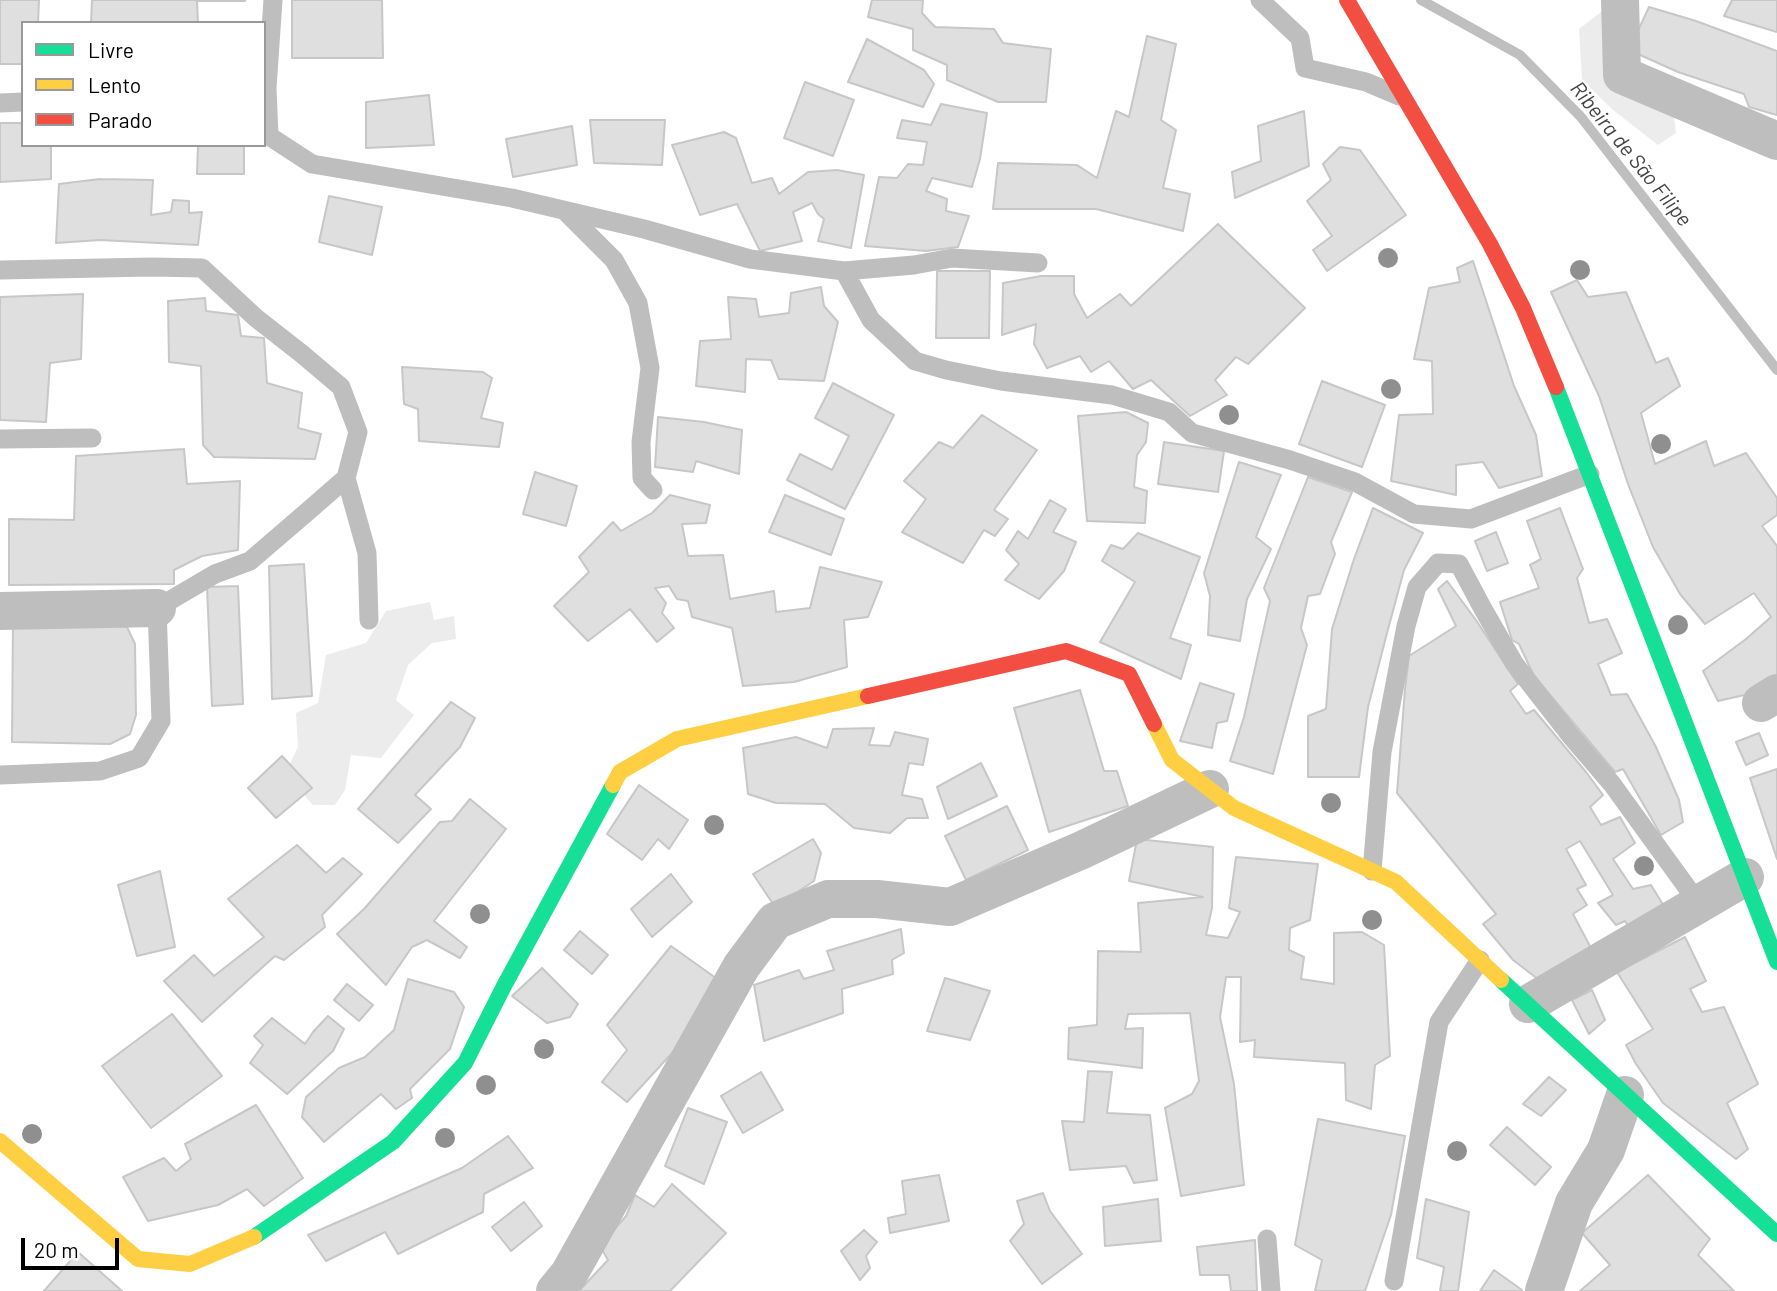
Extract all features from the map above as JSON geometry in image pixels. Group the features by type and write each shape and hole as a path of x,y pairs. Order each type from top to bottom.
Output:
{"street":[{"path":"1347,0 1490,244 1523,308 1590,474 1777,962"},
{"path":"1620,0 1622,75 1777,141"},
{"path":"0,611 157,608"},
{"path":"0,1141 138,1259 190,1264 254,1237 393,1142 465,1063 621,772 677,739 1066,651 1129,674 1172,760 1234,808 1396,882 1777,1234"},
{"path":"555,1291 569,1274 741,967 775,921 828,899 877,899 950,907 1082,850 1210,789"},
{"path":"1528,1004 1745,877"},
{"path":"1544,1291 1574,1203 1606,1150 1625,1095"}],"lane":[{"path":"273,0 266,88 269,136 312,164 512,198 644,229 750,260 844,271 914,265 952,258 1038,263"},
{"path":"1260,0 1300,38 1305,68 1366,82 1406,99"},
{"path":"0,103 21,102"},
{"path":"565,211 614,260 638,303 650,368 641,442 642,478 653,491"},
{"path":"0,270 202,268 256,318 341,387 358,432 346,478 367,553 369,620"},
{"path":"844,271 872,320 915,361 1001,381 1112,395 1168,412 1192,433 1290,460 1355,482 1414,514 1471,519 1590,474"},
{"path":"0,439 92,438"},
{"path":"0,775 100,771 139,758 161,721 157,608 215,574 250,561 346,478"},
{"path":"1372,871 1382,752 1410,613 1418,587 1438,563 1459,564 1514,663 1570,736 1612,783 1699,904"},
{"path":"1394,1281 1439,1023 1480,960"},
{"path":"1267,1239 1270,1291"}],"shaded area":[{"path":"1601,12 1637,20 1641,67 1670,84 1676,133 1658,145 1613,110 1582,80 1579,29"},
{"path":"430,602 434,620 454,616 456,639 432,643 408,665 396,700 414,715 381,758 351,755 345,790 335,805 313,805 285,774 298,747 296,713 318,703 326,655 366,643 386,611"}],"building":[{"path":"0,0 39,0 38,21 21,21 21,64 0,64"},
{"path":"92,0 245,0 197,1 198,21 91,21"},
{"path":"292,0 382,0 383,58 292,58"},
{"path":"872,0 923,0 922,13 935,27 994,29 1003,43 1051,49 1046,102 998,102 947,80 947,65 913,50 913,29 868,17"},
{"path":"1732,0 1777,0 1777,32 1724,16"},
{"path":"1649,7 1777,51 1777,115 1749,107 1744,94 1678,72 1629,50"},
{"path":"1147,36 1176,44 1161,120 1176,130 1163,188 1190,194 1183,231 1096,209 993,209 998,163 1077,165 1097,178 1116,111 1129,117"},
{"path":"867,39 924,70 934,84 923,107 848,82"},
{"path":"805,82 854,100 833,156 784,138"},
{"path":"429,95 434,145 366,148 366,102"},
{"path":"941,104 987,113 980,159 972,187 932,178 926,191 947,199 946,211 969,216 958,247 926,251 865,246 879,177 897,178 908,164 923,165 927,142 897,138 902,120 931,125"},
{"path":"1304,111 1309,166 1235,198 1232,172 1261,161 1258,126"},
{"path":"590,120 665,120 662,165 594,163"},
{"path":"0,123 21,123 21,147 51,147 51,179 0,182"},
{"path":"572,126 577,165 513,177 506,139"},
{"path":"724,132 736,138 752,183 772,178 779,194 808,172 837,170 864,175 851,248 818,241 824,219 812,203 793,212 802,241 760,251 737,204 700,215 672,145"},
{"path":"198,147 244,147 244,174 197,174"},
{"path":"1340,147 1360,150 1406,215 1327,271 1313,250 1332,236 1307,201 1331,180 1323,164"},
{"path":"100,179 153,180 151,215 171,212 173,200 189,201 189,213 202,212 198,245 100,240 56,243 59,184"},
{"path":"329,196 382,207 372,255 319,242"},
{"path":"1218,224 1305,308 1248,364 1236,357 1215,380 1227,395 1190,416 1151,380 1133,389 1109,361 1091,372 1080,356 1047,368 1034,344 1036,324 1002,335 1003,283 1041,276 1074,276 1074,294 1087,318 1120,294 1131,306"},
{"path":"1473,261 1514,386 1536,435 1542,476 1499,488 1483,462 1456,465 1456,495 1391,481 1399,415 1433,414 1432,361 1414,359 1429,288 1460,282 1457,268"},
{"path":"937,271 990,271 989,338 936,338"},
{"path":"1577,280 1588,297 1626,292 1656,363 1668,358 1680,386 1641,413 1655,464 1706,441 1714,466 1746,453 1777,498 1777,515 1762,526 1777,546 1777,680 1762,691 1718,701 1703,671 1771,617 1754,593 1705,624 1680,594 1653,547 1628,484 1599,396 1551,292"},
{"path":"821,287 824,306 838,322 824,381 779,379 771,360 746,359 745,392 696,386 700,341 731,339 728,297 756,299 759,317 789,313 791,293"},
{"path":"83,294 81,359 50,363 46,422 0,420 0,297"},
{"path":"205,298 206,311 238,315 241,336 264,338 267,383 302,393 298,428 321,434 315,459 214,457 203,445 201,366 169,362 168,301"},
{"path":"402,367 483,372 492,378 481,418 503,423 499,447 419,441 418,409 404,404"},
{"path":"1322,381 1385,405 1362,467 1299,444"},
{"path":"833,383 894,415 845,509 787,480 800,454 832,470 849,436 815,418"},
{"path":"1126,412 1148,423 1146,442 1137,455 1134,487 1147,491 1145,523 1087,521 1078,416"},
{"path":"982,415 1037,450 994,510 1008,519 995,536 984,530 963,563 902,532 926,499 904,481 939,442 953,448"},
{"path":"658,417 742,430 739,474 696,461 693,472 655,467"},
{"path":"1164,442 1224,451 1218,492 1158,484"},
{"path":"184,449 187,484 240,481 238,550 202,556 174,570 174,584 9,585 9,519 74,520 76,456"},
{"path":"1239,462 1281,475 1256,537 1271,549 1247,599 1240,641 1208,635 1210,596 1204,573"},
{"path":"535,472 577,486 566,526 523,514"},
{"path":"1308,477 1352,492 1331,542 1335,554 1320,594 1308,596 1301,628 1307,645 1273,774 1230,761 1244,717 1270,601 1264,588"},
{"path":"670,495 710,505 706,523 682,524 688,556 723,555 730,599 774,591 776,612 810,608 820,567 882,582 868,617 844,620 847,667 794,682 743,686 732,628 692,617 688,601 677,599 669,586 655,588 666,603 662,613 674,628 657,642 630,609 588,641 554,606 589,572 579,557 613,522 621,531 652,513"},
{"path":"785,495 844,519 831,555 769,532"},
{"path":"1050,500 1066,509 1053,532 1076,542 1064,571 1039,599 1005,580 1019,564 1006,550 1018,531 1028,539"},
{"path":"1373,508 1423,533 1404,570 1387,633 1368,707 1359,777 1308,777 1308,716 1326,709 1332,629"},
{"path":"1560,508 1583,569 1577,578 1589,623 1607,619 1622,653 1598,664 1611,695 1627,694 1656,747 1679,800 1683,822 1661,835 1623,769 1615,772 1534,676 1519,644 1512,640 1500,602 1539,588 1530,565 1541,559 1527,521"},
{"path":"1496,532 1508,563 1487,571 1475,541"},
{"path":"1138,533 1200,557 1170,638 1191,645 1181,679 1100,642 1135,582 1102,561 1111,545 1123,549"},
{"path":"304,564 312,696 272,699 269,566"},
{"path":"1447,581 1518,684 1510,691 1526,714 1534,710 1603,795 1590,807 1601,825 1620,817 1635,843 1613,859 1633,889 1651,885 1667,911 1633,934 1625,921 1616,925 1598,903 1613,895 1580,841 1566,849 1586,885 1577,889 1587,905 1573,914 1592,950 1543,983 1513,960 1483,924 1496,914 1397,793 1409,656 1456,626 1438,589"},
{"path":"238,586 243,704 212,706 207,587"},
{"path":"13,619 127,627 135,644 136,715 130,734 110,744 12,742"},
{"path":"1200,683 1234,694 1227,721 1217,723 1212,748 1180,741"},
{"path":"1080,690 1104,771 1117,771 1128,806 1049,832 1014,708"},
{"path":"451,702 475,718 460,747 415,795 431,809 398,843 358,809"},
{"path":"874,728 869,745 890,746 895,732 928,739 923,765 909,763 902,795 922,799 928,818 907,818 890,833 854,828 825,804 776,803 748,794 743,748 796,737 827,748 833,729"},
{"path":"1759,733 1768,755 1746,765 1736,742"},
{"path":"282,756 312,788 276,818 248,788"},
{"path":"981,763 997,796 948,819 937,787"},
{"path":"1777,769 1777,859 1750,778"},
{"path":"639,785 688,820 669,849 658,839 642,860 607,834"},
{"path":"470,799 506,829 434,921 467,947 460,958 427,940 412,947 386,985 337,934 364,909 440,822 452,821"},
{"path":"1007,806 1028,850 966,880 945,836"},
{"path":"813,839 821,853 814,881 775,907 753,874"},
{"path":"1137,839 1213,847 1212,908 1206,935 1228,938 1240,912 1229,908 1236,857 1318,864 1310,920 1290,928 1289,950 1304,957 1301,979 1334,984 1334,933 1362,932 1384,945 1390,1056 1375,1065 1371,1109 1346,1100 1345,1063 1254,1057 1255,1040 1240,1042 1241,977 1226,977 1220,1017 1234,1084 1244,1185 1181,1196 1165,1108 1192,1094 1199,1081 1190,1013 1128,1014 1125,1029 1143,1028 1142,1068 1068,1059 1069,1028 1097,1025 1098,951 1141,952 1138,903 1203,897 1129,881"},
{"path":"297,845 326,873 343,858 362,874 322,915 325,927 284,960 275,956 202,1022 164,981 194,955 214,976 264,937 228,899"},
{"path":"160,871 175,947 137,956 118,885"},
{"path":"671,874 692,902 652,937 631,909"},
{"path":"901,929 904,953 892,960 893,974 842,989 843,1013 764,1041 754,985 799,970 804,979 834,970 827,951"},
{"path":"580,931 608,955 592,974 564,950"},
{"path":"1685,937 1706,981 1690,989 1702,1012 1724,1007 1758,1084 1727,1103 1748,1149 1736,1159 1663,1103 1626,1045 1653,1029 1617,972"},
{"path":"671,946 720,981 673,1052 627,1102 602,1082 627,1050 607,1025"},
{"path":"542,968 578,1004 570,1017 547,1023 512,996"},
{"path":"945,978 990,991 970,1040 927,1031"},
{"path":"408,979 454,992 464,1007 450,1049 410,1089 412,1098 396,1109 381,1094 324,1142 302,1117 306,1097 339,1068 365,1057 394,1030"},
{"path":"347,984 373,1005 359,1021 334,1000"},
{"path":"1592,990 1605,1020 1589,1034 1572,1000"},
{"path":"172,1014 222,1076 151,1128 102,1066"},
{"path":"328,1016 344,1029 333,1051 287,1094 250,1063 263,1045 254,1036 272,1018 305,1044"},
{"path":"1088,1071 1112,1072 1107,1113 1150,1115 1157,1180 1134,1183 1126,1166 1070,1170 1062,1121 1084,1122"},
{"path":"761,1072 783,1110 743,1133 721,1096"},
{"path":"1549,1077 1566,1090 1541,1116 1523,1104"},
{"path":"256,1105 303,1178 264,1206 247,1189 218,1205 148,1221 123,1177 164,1158 176,1171 191,1159 185,1144"},
{"path":"688,1108 727,1122 704,1184 665,1166"},
{"path":"1318,1119 1405,1136 1391,1215 1365,1291 1315,1291 1322,1260 1295,1245"},
{"path":"1507,1127 1551,1167 1535,1185 1490,1145"},
{"path":"508,1136 533,1168 484,1194 483,1212 398,1254 385,1232 326,1261 308,1235 462,1168"},
{"path":"939,1175 949,1221 890,1233 888,1218 906,1214 902,1181"},
{"path":"1648,1175 1710,1239 1698,1255 1734,1291 1580,1291 1610,1265 1582,1233"},
{"path":"672,1184 726,1233 670,1291 579,1291 608,1260 600,1246 626,1216 635,1195 654,1207"},
{"path":"1043,1193 1050,1211 1082,1254 1042,1284 1010,1241 1024,1224 1017,1201"},
{"path":"1158,1199 1161,1241 1105,1246 1103,1207"},
{"path":"1426,1199 1469,1212 1458,1291 1440,1291 1444,1267 1417,1258"},
{"path":"524,1202 542,1226 511,1251 492,1227"},
{"path":"864,1230 877,1242 866,1256 870,1268 860,1280 841,1251"},
{"path":"1255,1240 1257,1291 1231,1291 1229,1275 1200,1275 1197,1247"},
{"path":"78,1252 122,1291 44,1291"},
{"path":"1494,1270 1522,1290 1480,1291"}],"waterway":[{"name":"Ribeira de São Filipe","path":"1421,0 1520,55 1581,117 1777,370"}],"traffic: fast":[{"path":"1556,387 1777,962"},
{"path":"254,1237 393,1142 465,1063 613,785"},
{"path":"1501,980 1777,1234"}],"traffic: slow":[{"path":"613,785 620,772 677,739 868,696"},
{"path":"1154,724 1172,760 1234,808 1396,882 1501,980"},
{"path":"0,1141 138,1259 190,1264 254,1237"}],"traffic: jam":[{"path":"1347,0 1490,244 1523,308 1556,387"},
{"path":"868,696 1066,651 1129,674 1154,724"}]}
